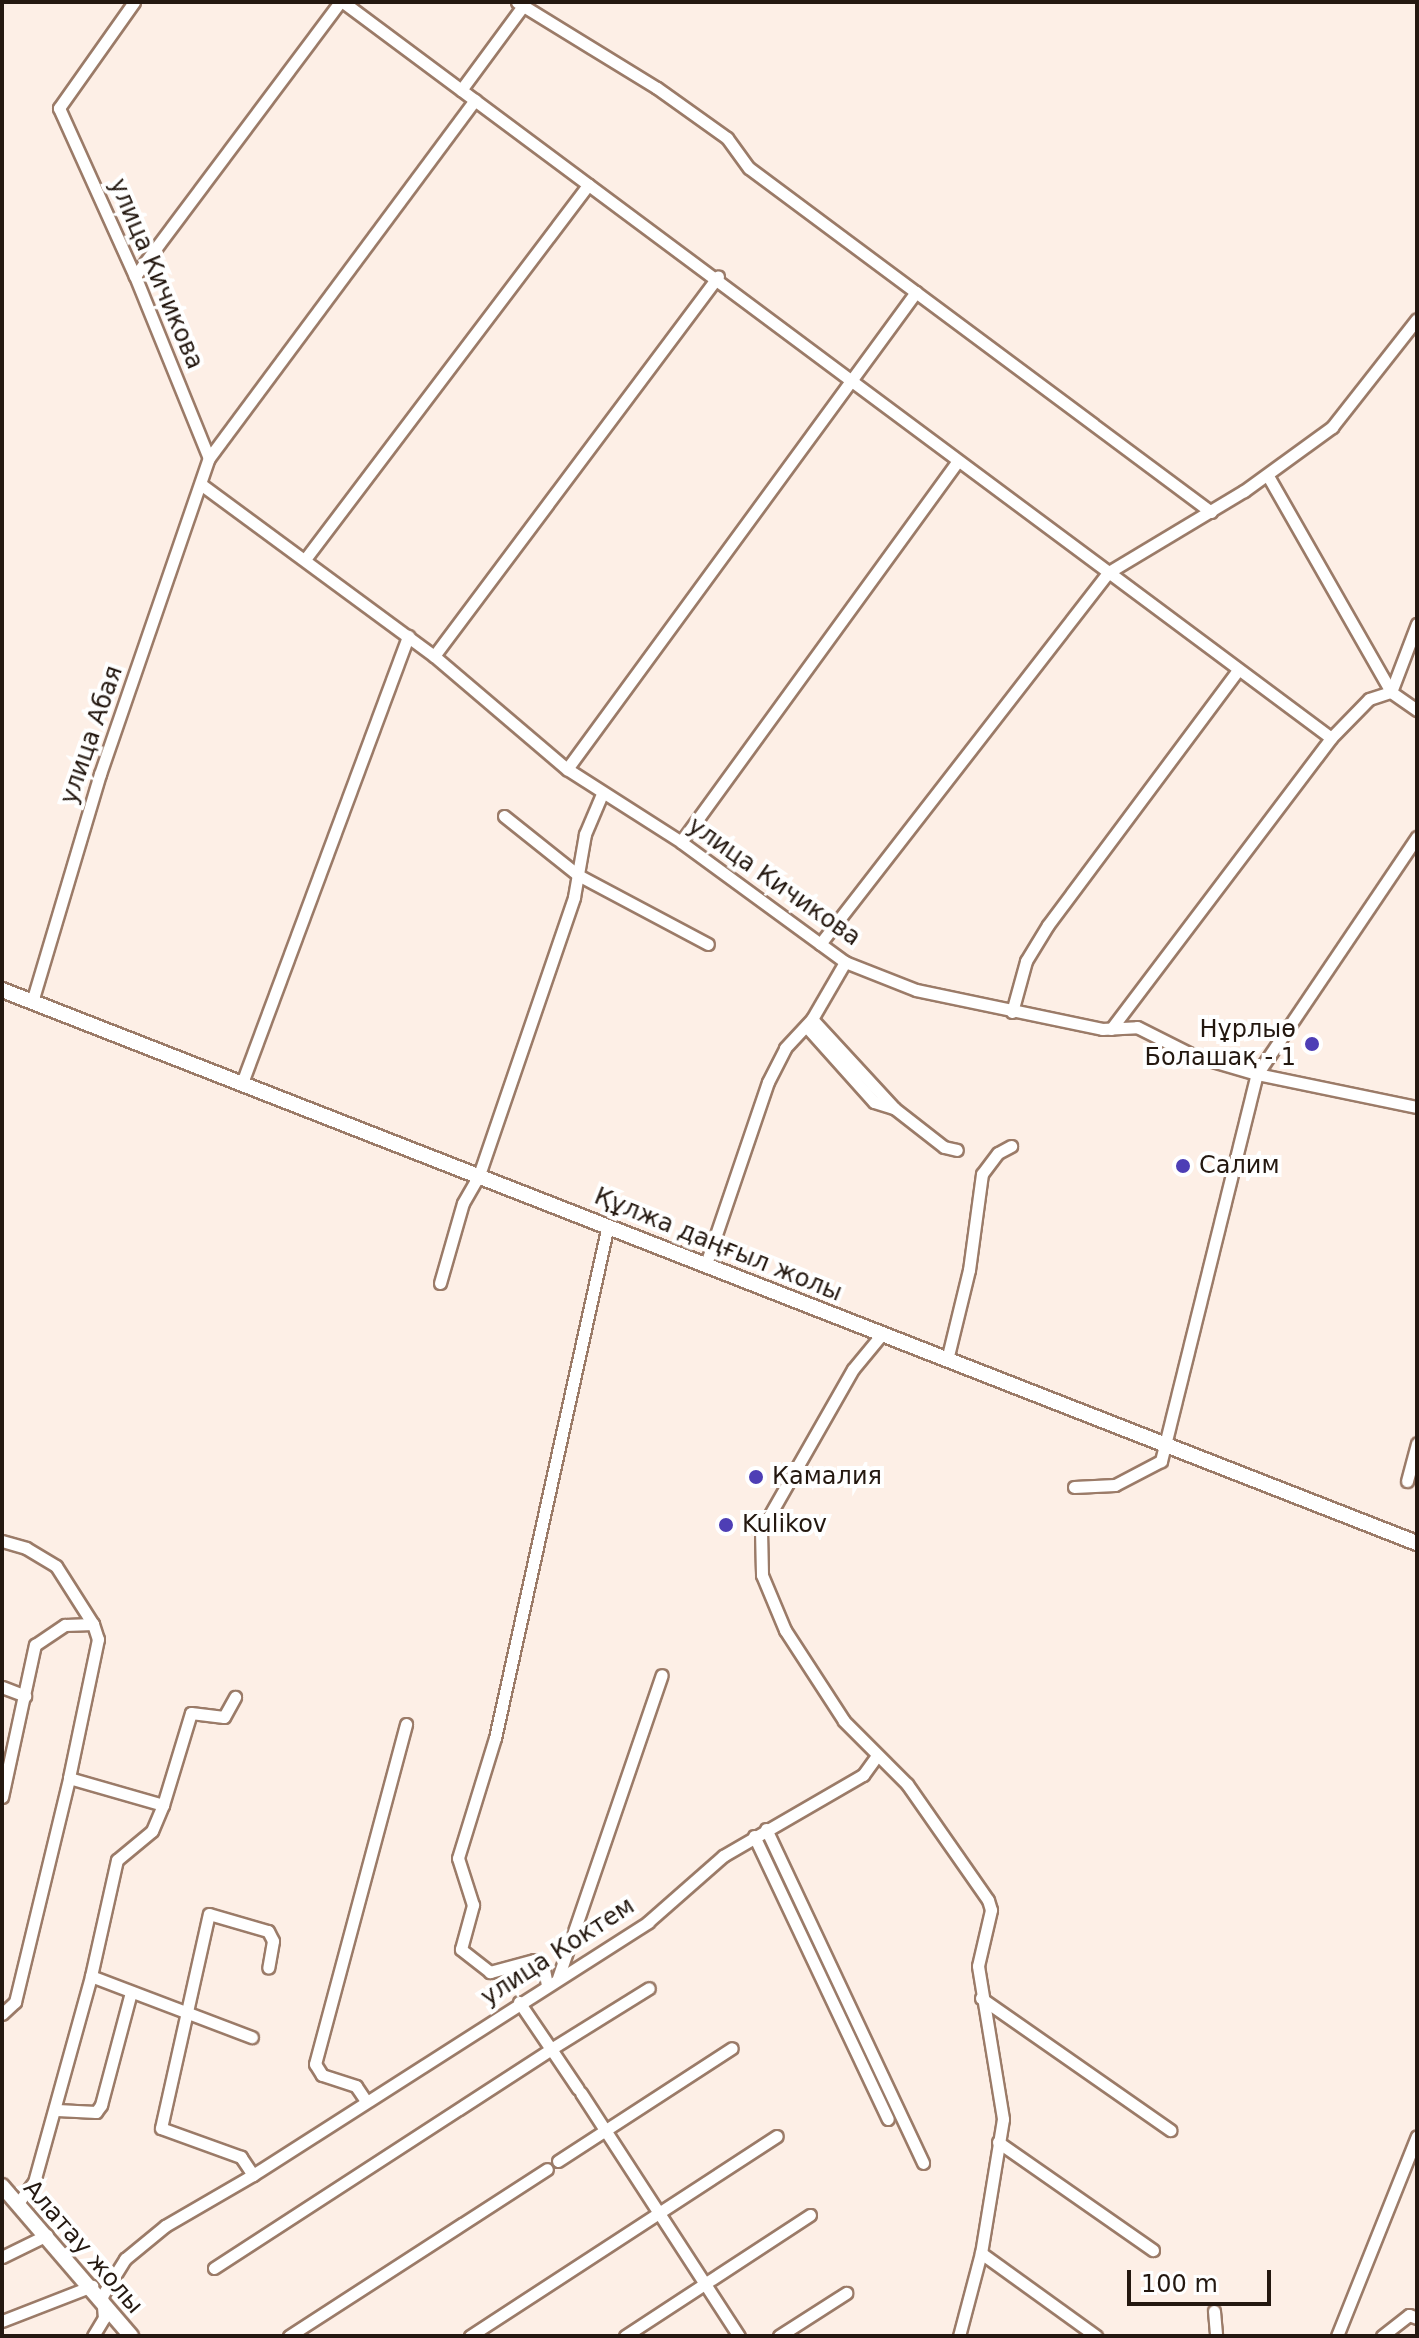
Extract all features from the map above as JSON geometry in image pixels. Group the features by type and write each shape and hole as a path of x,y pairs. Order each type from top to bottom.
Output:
{"main road":[{"name":"Құлжа даңғыл жолы","path":"2,990 1417,1543"},
{"name":"Алатау жолы","path":"2,2186 97,2291 131,2336"}],"street":[{"name":"улица Кичикова","path":"134,2 59,108 135,276 209,458"},
{"path":"135,276 341,2 718,277 855,379 957,462 1331,738"},
{"path":"461,90 520,4 657,88 727,138 749,168 1211,512"},
{"path":"209,458 475,100"},
{"path":"306,558 588,185"},
{"path":"434,656 718,277"},
{"path":"567,769 916,292"},
{"path":"820,944 1109,572 1268,476 1332,427 1417,319"},
{"name":"улица Абая","path":"32,1002 100,774 209,458"},
{"path":"681,842 957,462"},
{"path":"1268,476 1391,692 1417,710"},
{"name":"улица Кичикова","path":"202,485 306,558 434,656 567,769 681,842 845,962 916,990 1012,1012 1111,1029 1137,1027 1195,1056 1257,1074 1417,1107"},
{"path":"1391,692 1417,624"},
{"path":"242,1083 408,636"},
{"path":"1012,1012 1026,961 1048,925 1238,670"},
{"path":"1111,1029 1331,738 1369,699 1391,692"},
{"path":"440,1283 463,1203 479,1175 578,875 585,834 602,794"},
{"path":"504,816 578,875 708,944"},
{"path":"1074,1487 1115,1485 1138,1477 1161,1461 1257,1074 1417,837"},
{"path":"706,1264 768,1082 785,1048 809,1022 845,962"},
{"path":"809,1022 894,1108 944,1147 957,1150"},
{"path":"947,1360 964,1299 982,1174 998,1153 1011,1146"},
{"path":"547,1985 544,1970 534,1960 490,1972 461,1949 473,1905 458,1858 495,1738 608,1225"},
{"path":"882,1334 853,1369 757,1544 762,1575 785,1630 844,1721 907,1784 988,1900 991,1910 978,1966 981,1998 1002,2094 981,2253 959,2336"},
{"path":"1407,1481 1417,1443"},
{"path":"2,1541 56,1566 93,1624 98,1639 69,1778 15,2002 2,2014"},
{"path":"2,1797 35,1645 65,1625 93,1624"},
{"path":"558,1978 662,1675"},
{"path":"2,1687 25,1696"},
{"path":"18,2203 34,2182 57,2110 117,1860 152,1831 191,1713 224,1717 235,1697"},
{"path":"366,2101 356,2086 322,2075 315,2064 406,1724"},
{"name":"улица Коктем","path":"97,2291 125,2259 165,2226 253,2175 648,1922 723,1856 863,1775 877,1756"},
{"path":"69,1778 163,1805"},
{"path":"766,1829 923,2163"},
{"path":"754,1836 888,2119"},
{"path":"253,2175 241,2157 161,2128 183,2012 211,1912 268,1931 273,1941 268,1968"},
{"path":"91,1976 252,2037"},
{"path":"214,2268 649,1988"},
{"path":"57,2110 96,2112 101,2105 131,1992"},
{"path":"981,1998 1170,2130"},
{"path":"519,2002 739,2336"},
{"path":"558,2161 732,2048"},
{"path":"470,2336 777,2136"},
{"path":"1337,2336 1417,2136"},
{"path":"998,2142 1153,2250"},
{"path":"289,2336 547,2169"},
{"path":"625,2336 810,2215"},
{"path":"2,2257 47,2235"},
{"path":"981,2253 1096,2336"},
{"path":"2,2321 97,2291 104,2318 93,2336"},
{"path":"779,2336 846,2293"},
{"path":"1214,2311 1216,2336"},
{"path":"1382,2336 1409,2315 1417,2318"}],"place":[{"name":"Нұрлыө Болашақ - 1","path":"1312,1044"},
{"name":"Салим","path":"1183,1166"},
{"name":"Камалия","path":"756,1477"},
{"name":"Kulikov","path":"726,1525"}]}
